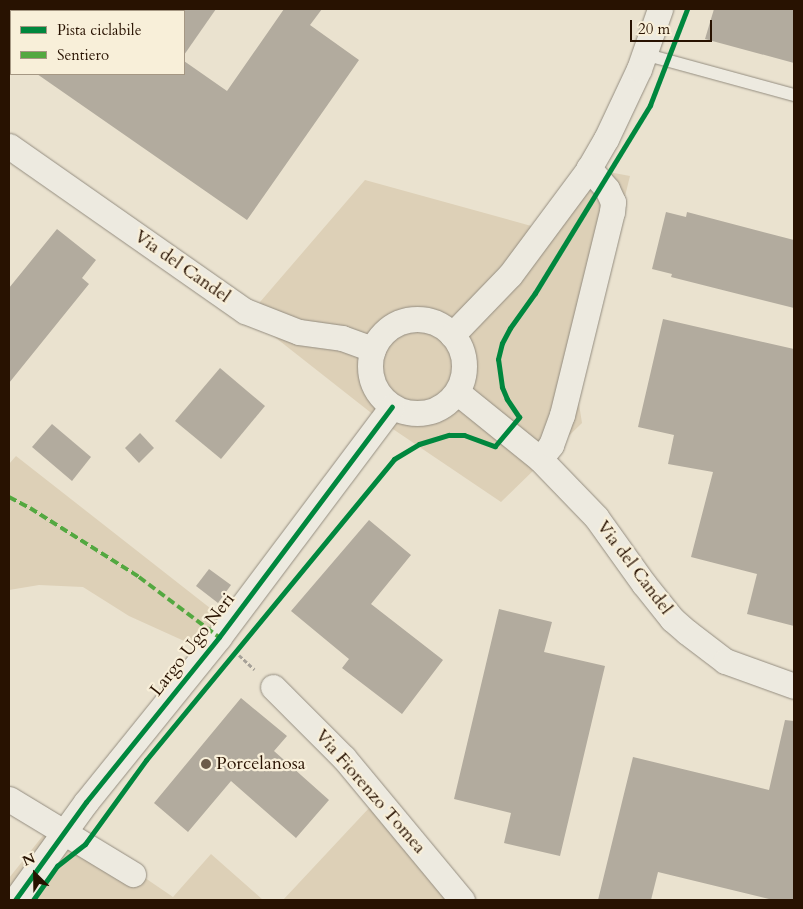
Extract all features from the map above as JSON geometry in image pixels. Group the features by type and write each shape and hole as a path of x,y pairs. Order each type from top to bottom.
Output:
{"street":[{"path":"452,335 510,275 589,168 621,107 644,54 660,9"},
{"name":"Via del Candel","path":"9,146 245,312 299,332 342,338 373,349"},
{"path":"540,459 552,445 562,415 612,212 613,202 607,189 589,168"},
{"path":"416,319 442,326 452,335 458,343 464,362 464,373 457,392 440,406 420,414 405,412 392,407 382,398 374,387 370,362 373,349 380,337 390,328 402,321 416,319"},
{"name":"Via del Candel","path":"457,392 540,459 596,517 644,584 672,619 725,661 794,686"},
{"name":"Largo Ugo Neri","path":"15,900 64,831 127,749 219,637 392,407"},
{"name":"Via Fiorenzo Tomea","path":"273,687 344,758 462,900"},
{"path":"9,798 134,874"}],"lane":[{"path":"644,54 794,95"}],"path":[{"path":"229,659 235,652"}],"shaded area":[{"path":"598,170 630,176 577,391 582,423 501,502 384,423 248,316 365,180 553,232"},
{"path":"16,456 224,619 193,645 129,616 83,587 39,585 9,590 9,464"},
{"path":"384,792 449,873 475,900 283,900"},
{"path":"57,818 173,897 211,854 263,900 9,900 9,878"}],"building":[{"path":"216,9 185,54 185,10"},
{"path":"284,9 322,9 310,25 359,60 247,220 38,75 185,75 185,62 227,91"},
{"path":"714,9 794,9 794,63 705,39"},
{"path":"666,212 686,217 687,212 794,240 794,308 671,277 672,274 652,269"},
{"path":"57,229 96,260 82,278 89,284 9,383 9,288"},
{"path":"663,319 794,349 794,626 747,614 757,574 691,557 713,472 668,464 674,435 638,427"},
{"path":"220,368 265,406 221,459 175,421"},
{"path":"52,424 91,457 72,481 32,447"},
{"path":"140,433 154,448 139,463 125,448"},
{"path":"369,520 411,555 371,604 443,660 402,714 342,668 349,659 291,611"},
{"path":"209,569 231,585 218,603 196,586"},
{"path":"499,609 552,622 544,652 605,666 560,856 504,843 511,813 454,799"},
{"path":"241,698 287,736 274,751 329,800 296,838 231,781 188,832 154,803"},
{"path":"785,720 794,721 794,900 773,900 658,872 651,900 598,900 633,757 769,790"}],"marked path":[{"path":"9,497 30,508 139,577 219,637"}],"cycle path":[{"path":"33,900 57,866 85,844 146,760 394,459 419,444 449,435 464,435 495,446 519,417 507,399 502,387 498,359 502,343 510,328 535,293 650,105 687,9"},
{"path":"15,900 86,802 219,637 392,407"}],"place":[{"name":"Porcelanosa","path":"206,764"}]}
